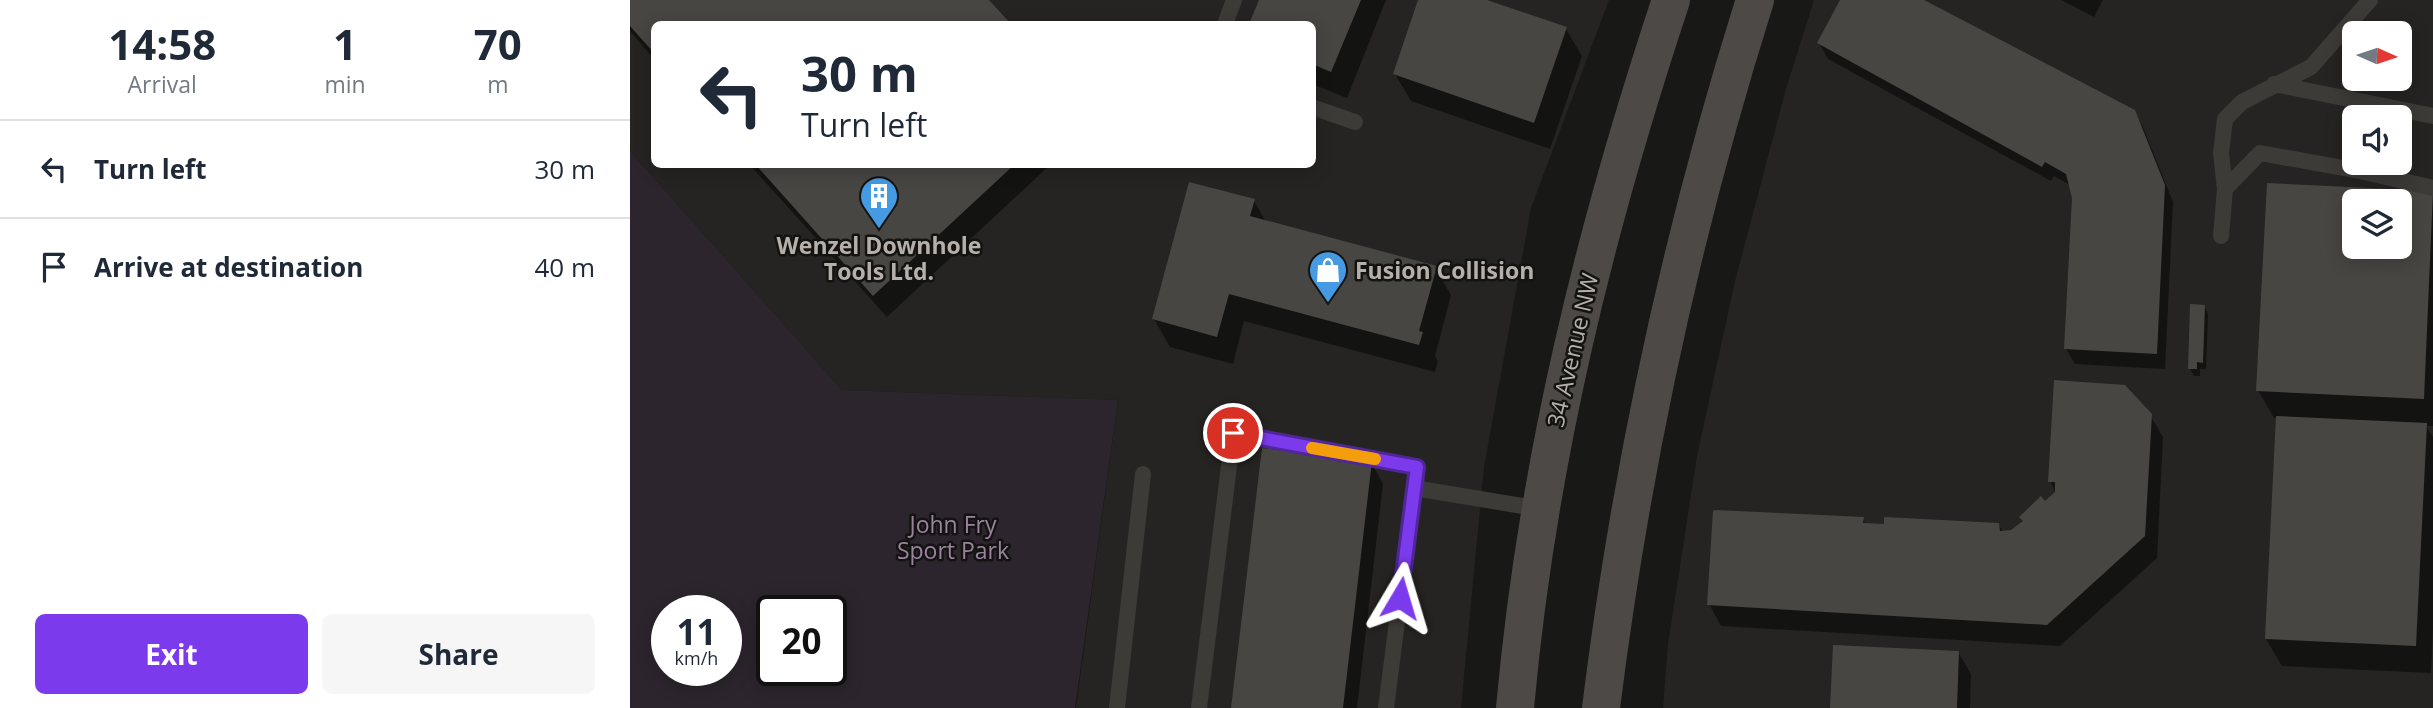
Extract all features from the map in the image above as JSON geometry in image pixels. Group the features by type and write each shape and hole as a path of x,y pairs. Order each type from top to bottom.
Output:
{"main road":[{"name":"34 Avenue NW","path":"1515,708 1541,509 1560,401 1594,254 1671,0"},
{"path":"1601,708 1625,539 1658,362 1689,229 1755,0"}],"lane":[{"path":"1226,21 1234,0"},
{"path":"2221,236 2225,189 2221,153 2225,119 2242,102 2311,67 2370,0"},
{"path":"2274,84 2433,116"},
{"path":"1316,108 1355,122"},
{"path":"2225,189 2260,153 2360,171 2433,188"},
{"path":"1199,708 1233,433 1417,467 1386,708"},
{"path":"1116,708 1143,474"},
{"path":"1414,488 1541,509"}],"shaded area":[{"path":"630,0 1609,0 1531,208 1484,467 1461,708 1076,708 1118,400 842,390 630,151"},
{"path":"1814,0 2433,0 2433,708 1663,708 1668,644 1697,456 1735,281 1786,89"}],"green space":[{"name":"John Fry Sport Park","path":"630,151 842,390 1118,400 1075,708 630,708"}],"building":[{"path":"630,0 989,0 1008,21 651,21 651,50 630,26"},
{"path":"1259,0 1361,0 1331,72 1316,66 1316,21 1250,21"},
{"path":"1418,0 1487,0 1567,27 1534,123 1393,74"},
{"path":"1840,0 1924,0 2135,110 2165,185 2157,354 2064,349 2072,198 2066,174 2045,162 2042,167 1817,43"},
{"name":"Wenzel Downhole Tools Ltd.","path":"759,168 1011,168 873,296"},
{"path":"1189,182 1255,199 1250,216 1437,266 1419,331 1423,332 1419,345 1229,294 1217,337 1152,319"},
{"path":"2267,183 2392,189 2342,189 2342,259 2412,259 2412,190 2433,191 2424,399 2256,391"},
{"path":"2190,304 2205,305 2203,363 2197,362 2197,369 2188,369"},
{"path":"2054,380 2125,385 2152,414 2145,536 2047,625 1707,605 1715,510 1864,517 1863,523 1884,524 1884,517 1999,523 2000,531 2011,530 2023,521 2019,517 2041,496 2045,501 2055,492 2055,482 2048,482"},
{"path":"2276,416 2427,423 2416,646 2265,639"},
{"path":"1262,448 1372,461 1343,708 1231,708"},
{"path":"1833,645 1959,651 1957,708 1830,708"}],"slow traffic":[{"path":"1312,448 1375,459"}],"place":[{"name":"Wenzel Downhole Tools Ltd.","path":"879,230"},
{"name":"Fusion Collision","path":"1328,304"}],"route":[{"path":"1233,433 1417,467 1400,598"}]}
